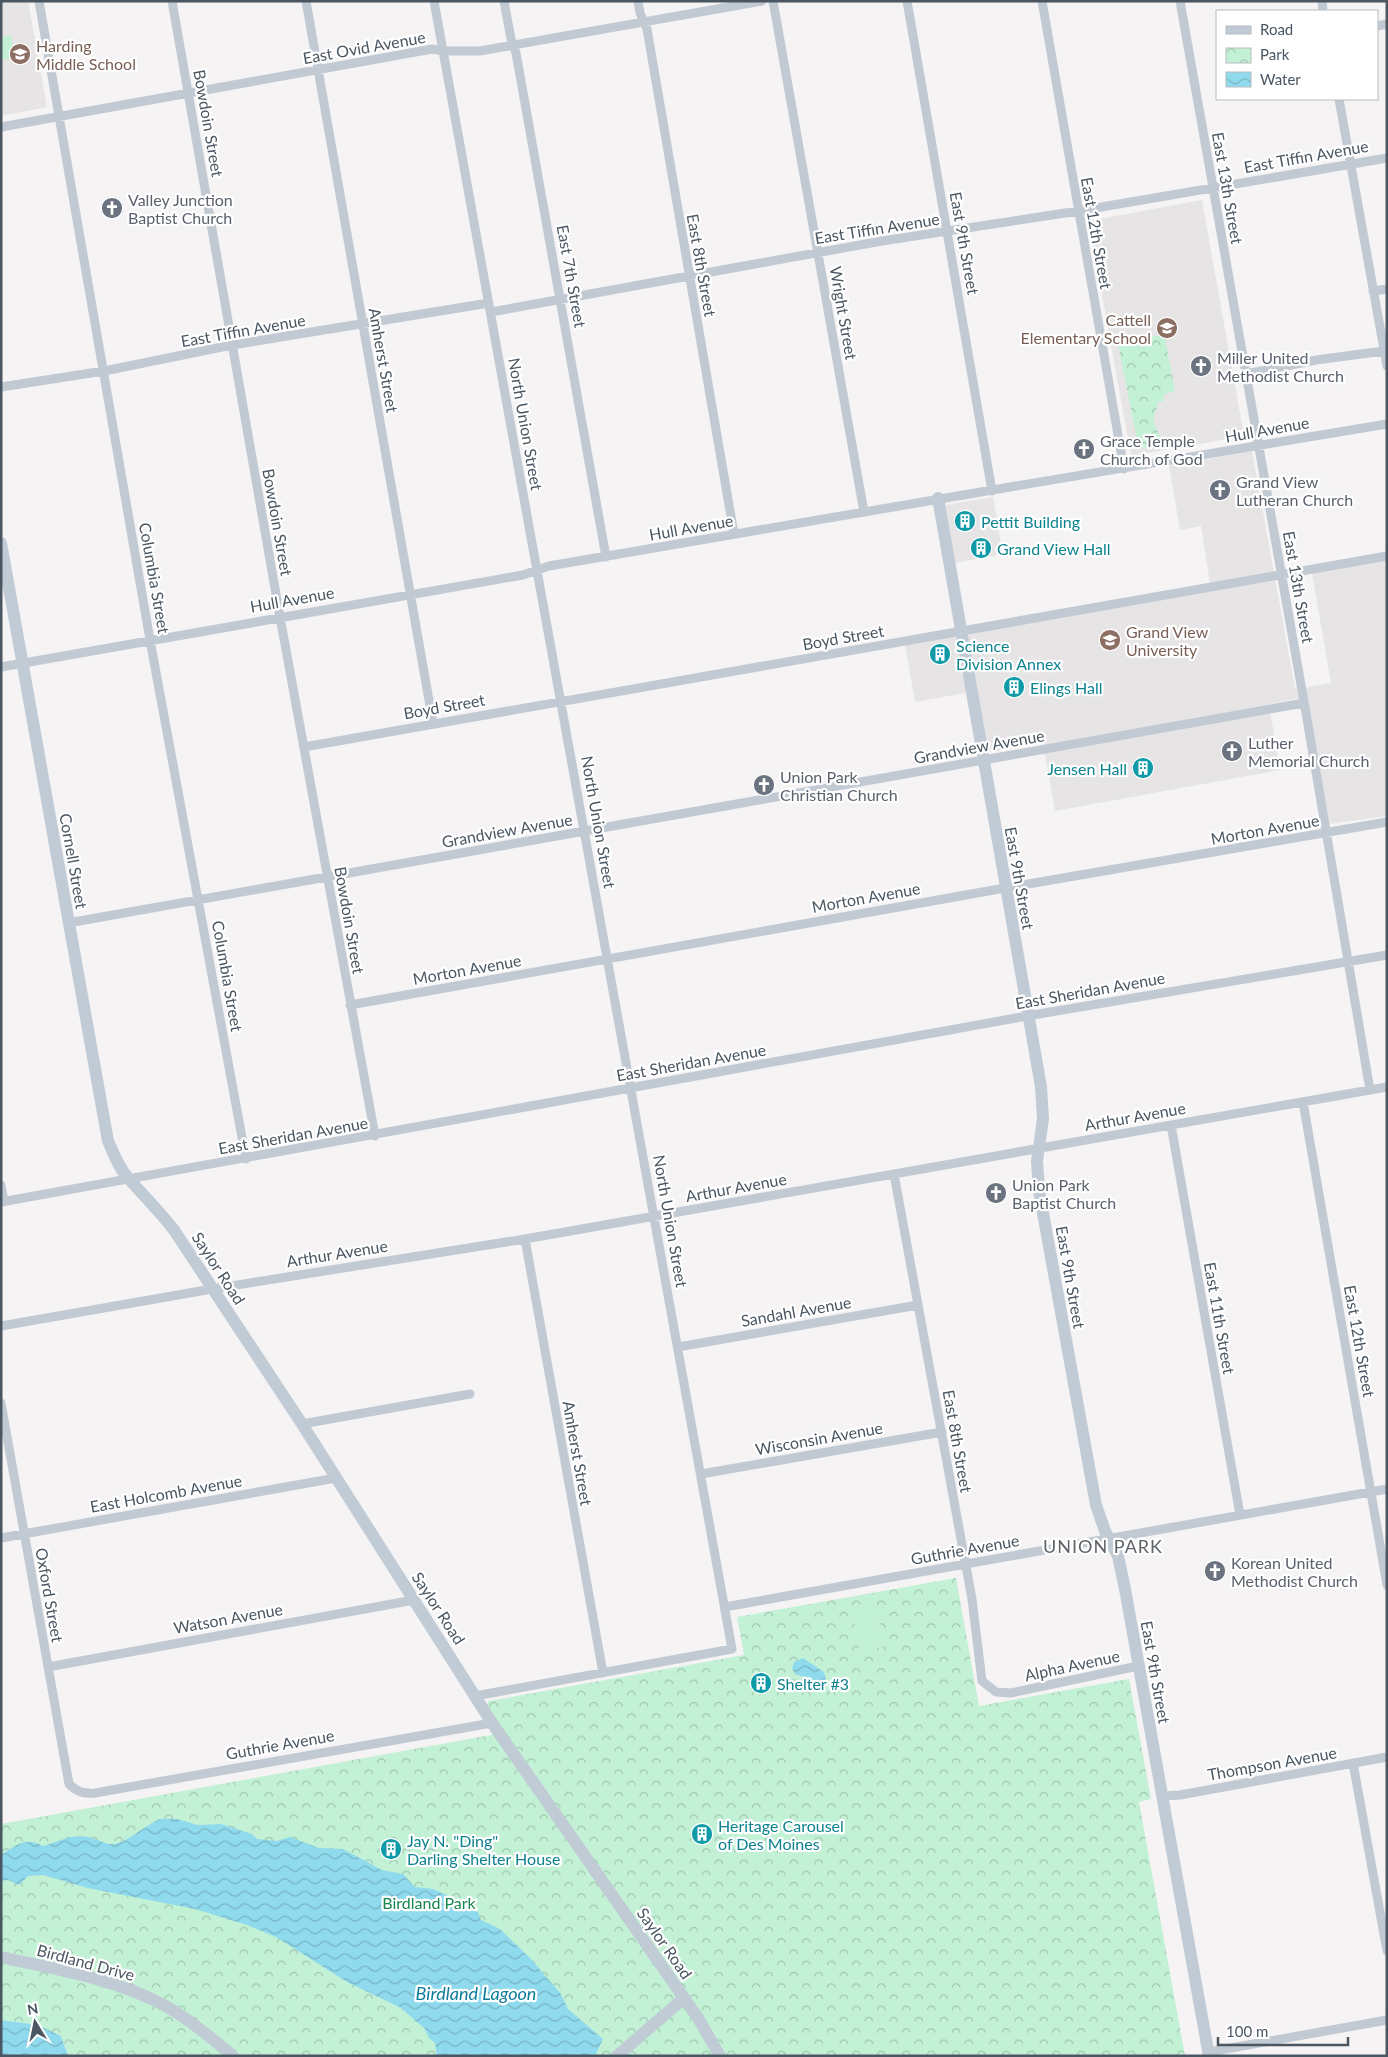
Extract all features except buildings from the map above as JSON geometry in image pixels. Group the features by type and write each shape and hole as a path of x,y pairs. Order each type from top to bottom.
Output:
{"street":[{"name":"Columbia Street","path":"39,1 150,640 246,1159"},
{"name":"Bowdoin Street","path":"172,1 280,617 375,1136"},
{"name":"Amherst Street","path":"306,1 433,723"},
{"name":"North Union Street","path":"434,1 732,1649 603,1672"},
{"name":"East 7th Street","path":"504,1 514,45 561,300 606,557"},
{"name":"East 8th Street","path":"638,1 647,29 734,534"},
{"name":"East Ovid Avenue","path":"1,127 432,49 480,51 762,1"},
{"name":"Wright Street","path":"772,1 864,512"},
{"name":"East 9th Street","path":"907,1 992,491"},
{"name":"East 12th Street","path":"1042,1 1124,470"},
{"name":"East 13th Street","path":"1180,1 1370,1090"},
{"path":"1339,100 1387,366"},
{"name":"East Tiffin Avenue","path":"491,312 688,275 1387,158"},
{"path":"1373,291 1387,288"},
{"name":"East Tiffin Avenue","path":"1,387 104,371 232,345 363,325 489,302"},
{"path":"1246,374 1316,360 1384,351"},
{"name":"Hull Avenue","path":"1,667 938,498 1124,470 1258,445 1387,424"},
{"name":"East 9th Street","path":"938,498 1043,1104 1043,1119 1038,1148 1039,1191 1090,1477 1101,1523 1115,1549 1120,1565 1209,2054"},
{"name":"Cornell Street","path":"1,543 108,1141 129,1180"},
{"name":"Boyd Street","path":"304,747 1387,556"},
{"name":"Grandview Avenue","path":"68,923 1304,704"},
{"name":"Morton Avenue","path":"350,1005 1387,822"},
{"name":"East Sheridan Avenue","path":"3,1202 1028,1016 1387,955"},
{"name":"Arthur Avenue","path":"1,1326 212,1289 525,1239 1387,1087"},
{"name":"East 12th Street","path":"1303,1102 1387,1585"},
{"name":"East 11th Street","path":"1171,1125 1240,1515"},
{"name":"East 8th Street","path":"894,1174 972,1599 982,1680 996,1692 1011,1693"},
{"name":"Saylor Road","path":"129,1180 154,1204 174,1230 302,1424 492,1723 684,1998 720,2056"},
{"path":"1,1186 3,1202"},
{"name":"Amherst Street","path":"525,1239 603,1672"},
{"name":"Sandahl Avenue","path":"678,1347 918,1305"},
{"path":"302,1424 470,1394"},
{"name":"Oxford Street","path":"1,1403 5,1445 24,1534 69,1784 74,1790"},
{"name":"Wisconsin Avenue","path":"701,1474 942,1432"},
{"name":"East Holcomb Avenue","path":"1,1538 336,1478"},
{"name":"Guthrie Avenue","path":"725,1607 1387,1489"},
{"name":"Watson Avenue","path":"48,1666 414,1600"},
{"name":"Alpha Avenue","path":"1011,1693 1138,1666"},
{"path":"475,1696 603,1672"},
{"name":"Guthrie Avenue","path":"74,1790 84,1794 95,1793 492,1723"},
{"name":"Thompson Avenue","path":"1162,1796 1180,1795 1387,1757"},
{"path":"1353,1763 1387,1951"},
{"name":"Birdland Drive","path":"1,1957 104,1981 138,1993 188,2019 232,2056"},
{"path":"617,2056 684,1998"},
{"path":"1209,2054 1387,2020"}],"shaded area":[{"name":"Harding Middle School","path":"1,1 28,1 47,107 1,116"},
{"name":"Cattell Elementary School","path":"1202,200 1244,436 1131,456 1089,221"},
{"name":"Grand View University","path":"1252,451 1295,689 1331,683 1312,573 1387,560 1387,816 1329,824 1306,697 1269,704 1280,770 1055,811 1043,743 992,752 988,750 976,691 915,702 905,644 961,635 939,506 993,497 1003,554 955,563 967,634 1211,590 1201,526 1180,530 1169,466"}],"green space":[{"path":"11,35 14,58 1,60 1,37"},
{"path":"1164,334 1175,391 1164,394 1163,402 1158,402 1153,422 1161,439 1156,446 1146,449 1139,443 1136,435 1118,344"},
{"name":"Birdland Park","path":"956,1578 979,1706 1129,1679 1151,1799 1139,1802 1185,2056 68,2056 61,2036 38,2025 1,2020 1,1824 491,1735 498,1730 487,1704 489,1701 744,1655 737,1617"},
{"path":"876,1602 883,1647 859,1651 852,1606"}],"water":[{"path":"803,1658 824,1672 826,1678 824,1683 815,1686 807,1678 795,1674 792,1668 794,1662"},
{"name":"Birdland Lagoon","path":"160,1819 177,1819 198,1825 221,1824 252,1834 257,1839 277,1841 290,1837 319,1848 343,1849 382,1870 403,1874 415,1887 433,1889 462,1902 478,1912 481,1920 500,1929 530,1958 561,1994 568,2009 603,2039 595,2056 437,2056 435,2043 429,2038 425,2029 401,2008 347,1982 276,1937 247,1925 195,1909 88,1888 43,1875 28,1876 19,1885 8,1880 1,1881 1,1855 21,1843 31,1842 43,1846 70,1837 82,1836 108,1844 115,1844 120,1843"},
{"path":"1,2020 38,2025 61,2036 68,2056 1,2056"}],"place":[{"name":"Harding Middle School","path":"20,54"},
{"name":"Valley Junction Baptist Church","path":"112,208"},
{"name":"Cattell Elementary School","path":"1167,328"},
{"name":"Miller United Methodist Church","path":"1201,366"},
{"name":"Grace Temple Church of God","path":"1084,449"},
{"name":"Grand View Lutheran Church","path":"1220,490"},
{"name":"Pettit Building","path":"965,521"},
{"name":"Grand View Hall","path":"981,548"},
{"name":"Grand View University","path":"1110,640"},
{"name":"Science Division Annex","path":"940,654"},
{"name":"Elings Hall","path":"1014,687"},
{"name":"Luther Memorial Church","path":"1232,751"},
{"name":"Jensen Hall","path":"1143,768"},
{"name":"Union Park Christian Church","path":"764,785"},
{"name":"Union Park Baptist Church","path":"996,1193"},
{"name":"Korean United Methodist Church","path":"1215,1571"},
{"name":"Shelter #3","path":"761,1683"},
{"name":"Heritage Carousel of Des Moines","path":"702,1834"},
{"name":"Jay N. \"Ding\" Darling Shelter House","path":"391,1849"}],"district":[{"name":"UNION PARK","path":"1103,1546"}]}
